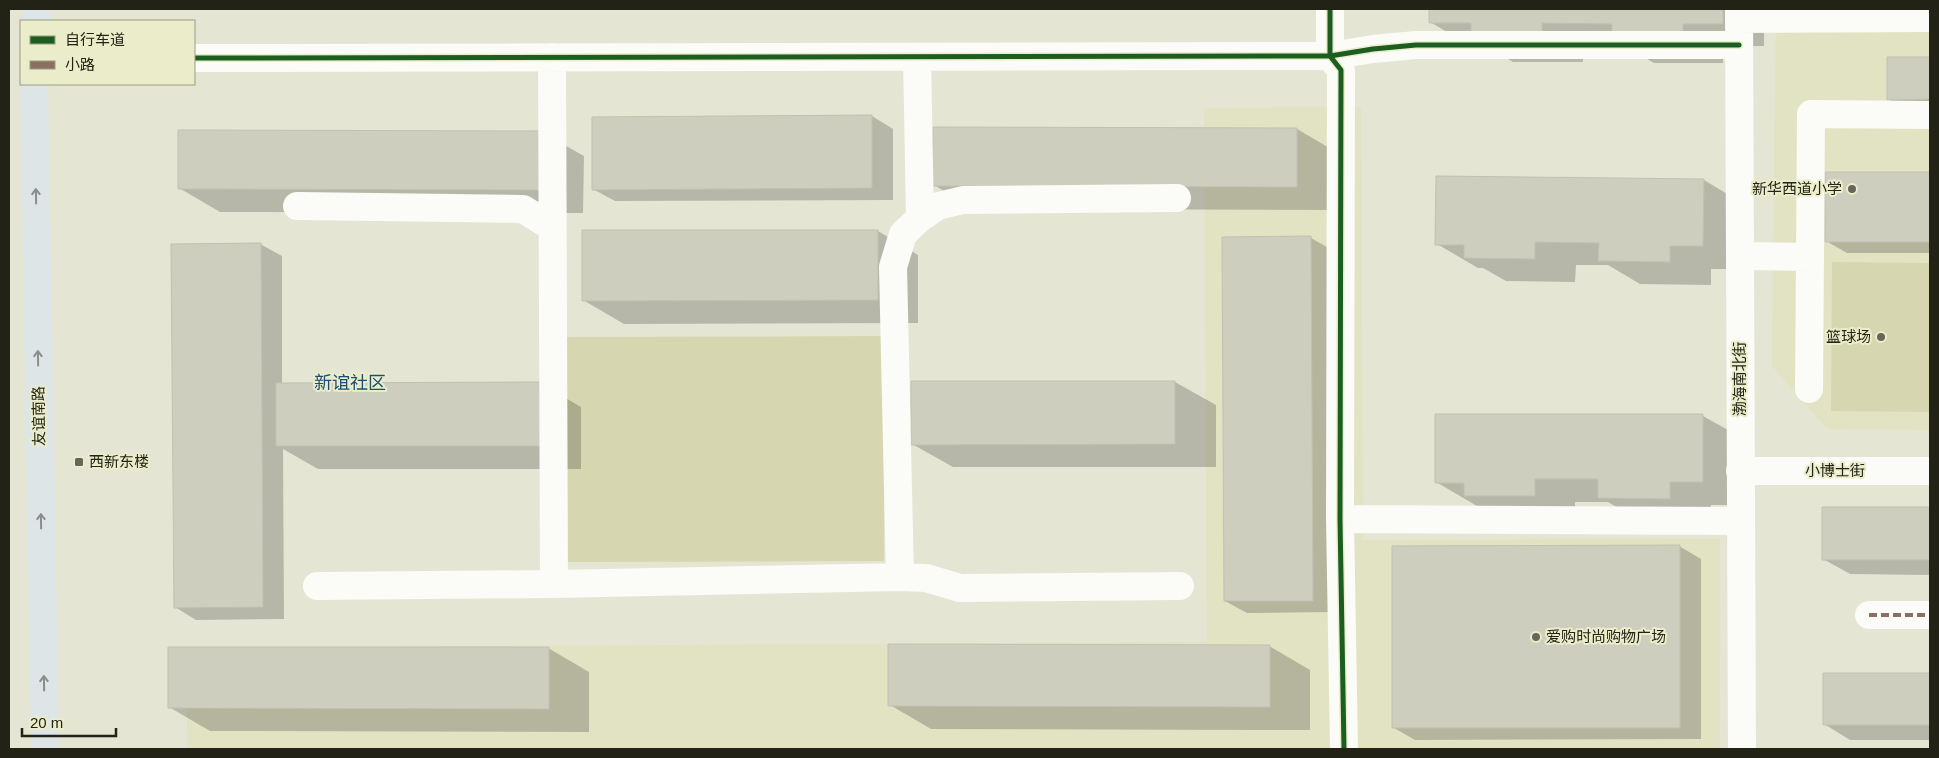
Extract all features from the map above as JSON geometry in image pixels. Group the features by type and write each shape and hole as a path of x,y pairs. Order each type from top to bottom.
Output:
{"main road":[{"name":"友谊南路","path":"34,85 45,749"}],"street":[{"path":"1330,9 1330,56 1341,70 1340,519 1344,749"},
{"path":"1739,14 1930,18"},
{"name":"渤海南北街","path":"1739,14 1742,749"},
{"path":"195,58 1330,56 1416,45 1739,46"},
{"path":"552,57 554,584"},
{"path":"917,57 920,218"},
{"path":"1809,389 1811,114 1930,115"},
{"path":"900,577 893,267 902,234 920,218 938,206 963,200 1177,198"},
{"path":"297,206 523,209 552,226"},
{"path":"1740,256 1810,257"},
{"name":"小博士街","path":"1740,471 1930,471"},
{"path":"1340,519 1740,521"},
{"path":"317,586 554,584 900,577 926,578 960,588 1180,586"},
{"path":"1869,615 1930,615"}],"shaded area":[{"name":"新华西道小学","path":"1776,9 1930,9 1930,430 1827,429 1772,366"},
{"path":"1361,107 1363,540 1720,539 1720,749 187,749 187,648 1207,642 1204,108"},
{"name":"篮球场","path":"1832,262 1930,263 1930,412 1831,411"},
{"path":"884,336 884,561 567,562 566,337"}],"building":[{"path":"1429,9 1723,9 1723,24 1683,24 1683,40 1612,40 1612,24 1542,23 1542,39 1471,39 1471,23 1429,23"},
{"path":"1887,57 1930,57 1930,99 1887,100"},
{"path":"872,115 872,188 592,190 592,117"},
{"path":"933,127 1297,128 1297,187 932,186"},
{"path":"178,130 543,131 543,190 178,189"},
{"path":"1825,172 1930,172 1930,242 1825,242"},
{"path":"1436,176 1704,179 1703,246 1670,246 1670,262 1598,261 1599,243 1535,242 1535,259 1464,258 1464,245 1435,245"},
{"path":"582,230 878,230 878,300 582,301"},
{"path":"1311,236 1313,601 1224,601 1222,237"},
{"path":"261,243 263,607 174,608 171,244"},
{"path":"911,381 1175,381 1175,444 911,445"},
{"path":"540,382 541,446 276,446 276,383"},
{"path":"1435,414 1703,414 1703,482 1670,482 1670,499 1598,498 1598,479 1535,479 1535,496 1464,496 1464,483 1435,483"},
{"path":"1822,507 1930,507 1930,560 1822,560"},
{"name":"爱购时尚购物广场","path":"1680,545 1680,728 1392,728 1392,546"},
{"path":"888,644 1270,645 1270,707 888,706"},
{"path":"168,647 549,647 549,709 168,708"},
{"path":"1823,673 1930,673 1930,725 1823,725"}],"marked path":[{"path":"1869,615 1930,615"}],"cycle path":[{"path":"1330,9 1330,56 1341,70 1340,519 1344,749"},
{"path":"195,58 1330,56 1416,45 1739,45"}],"place":[{"name":"新华西道小学","path":"1852,189"},
{"name":"篮球场","path":"1881,337"},
{"name":"西新东楼","path":"79,462"},
{"name":"爱购时尚购物广场","path":"1536,637"}],"district":[{"name":"新谊社区","path":"350,383"}]}
